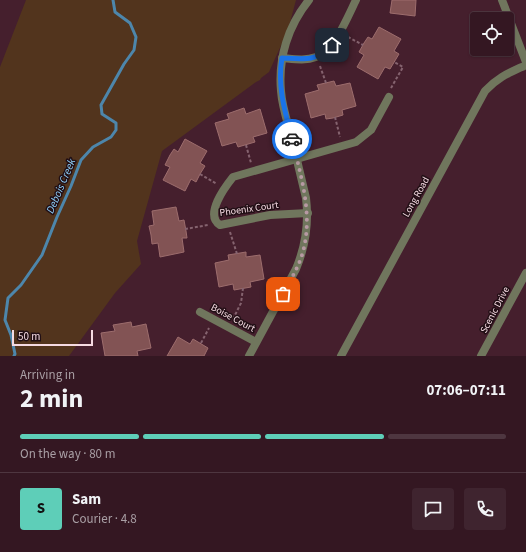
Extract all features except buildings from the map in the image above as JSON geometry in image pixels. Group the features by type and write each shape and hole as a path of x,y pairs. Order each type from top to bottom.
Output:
{"street":[{"path":"249,356 296,269 306,240 308,213 306,198 281,91 280,78 284,49 292,27 309,0"},
{"path":"282,58 303,59 317,57 326,52 332,45 356,0"},
{"path":"502,0 526,62"},
{"name":"Long Road","path":"341,356 485,92 492,83 502,76 526,65"},
{"path":"297,158 356,142 371,130 388,97"},
{"name":"Phoenix Court","path":"297,158 233,177 217,201 214,210 215,219 220,225 270,215 308,213"},
{"name":"Scenic Drive","path":"481,356 526,272"},
{"name":"Boise Court","path":"200,312 256,342"}],"path":[{"path":"352,39 363,45"},
{"path":"388,97 386,95 403,67 394,62"},
{"path":"322,71 326,83"},
{"path":"335,117 338,132"},
{"path":"246,145 249,156"},
{"path":"200,174 211,181"},
{"path":"185,229 198,227"},
{"path":"232,238 237,254"},
{"path":"237,313 241,303 242,288"},
{"path":"201,344 206,333"}],"shaded area":[{"path":"26,0 296,0 288,30 269,72 162,151 137,241 141,264 115,293 69,356 0,356 0,67"}],"waterway":[{"name":"Debois Creek","path":"14,356 15,354 11,335 5,320 8,298 21,285 42,255 81,160 93,147 111,137 116,130 116,123 102,114 101,105 124,64 134,50 136,37 130,23 115,12 113,0"}],"way so far":[{"path":"283,294 302,255 306,240 308,213 306,198 292,139"}],"route":[{"path":"292,139 281,91 280,78 282,58 303,59 317,57 326,52 332,45"}]}
